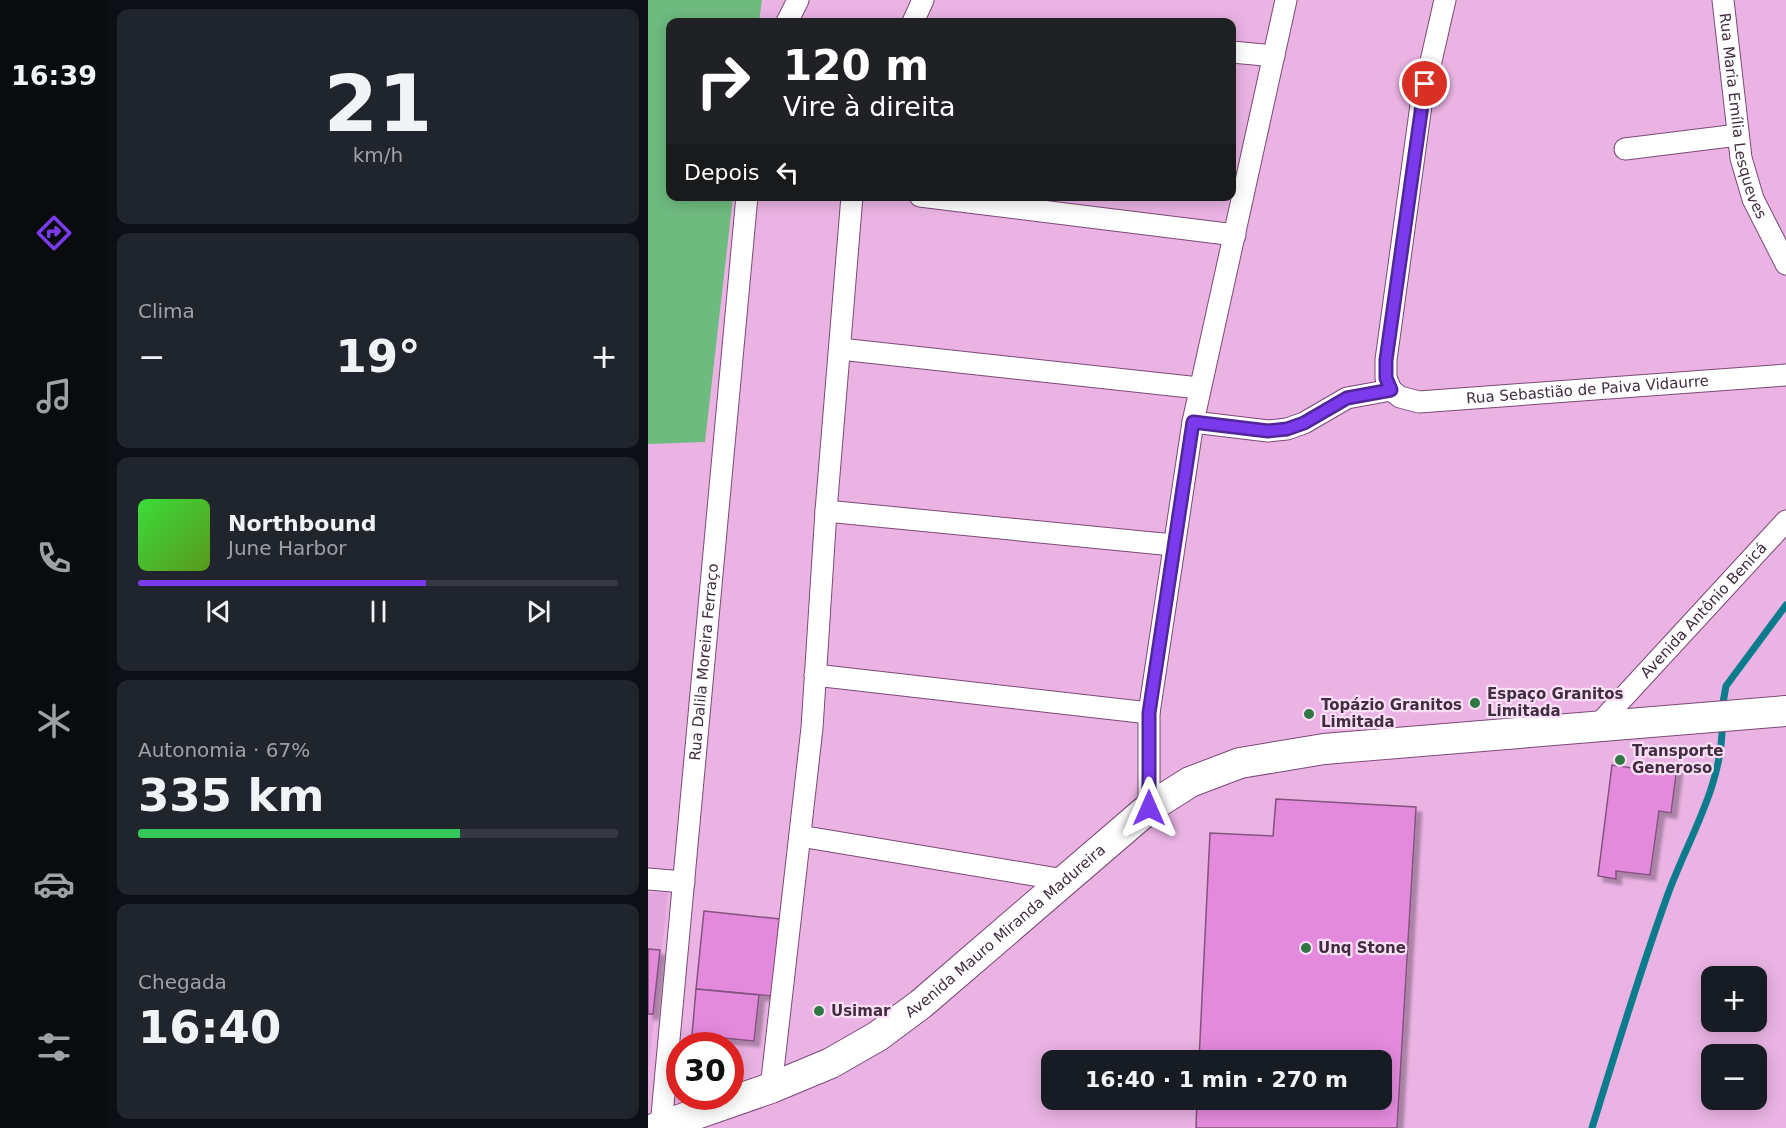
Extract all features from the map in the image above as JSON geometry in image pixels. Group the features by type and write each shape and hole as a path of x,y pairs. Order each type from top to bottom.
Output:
{"main road":[{"name":"Avenida Mauro Miranda Madureira","path":"659,1127 771,1088 831,1062 878,1036 921,1004 1149,808 1190,783 1240,763 1323,749 1786,711"}],"street":[{"path":"790,18 798,0"},
{"path":"915,18 923,0"},
{"path":"1149,808 1149,713 1193,422 1286,0"},
{"path":"1193,422 1268,431 1287,429 1304,423 1347,398 1391,390 1386,378 1386,360 1421,105 1444,0"},
{"name":"Rua Maria Emília Lesqueves","path":"1723,0 1741,158 1753,199 1786,264"},
{"path":"1236,52 1274,56"},
{"path":"1625,149 1738,135"},
{"name":"Rua Dalila Moreira Ferraço","path":"659,1127 684,882 747,201"},
{"path":"771,1088 800,836 815,675 852,201"},
{"path":"960,201 1234,235"},
{"path":"840,349 1199,388"},
{"name":"Rua Sebastião de Paiva Vidaurre","path":"1391,390 1400,397 1419,402 1786,375"},
{"path":"826,511 1173,545"},
{"name":"Avenida Antônio Benicá","path":"1598,725 1786,521"},
{"path":"815,675 1149,713"},
{"path":"800,836 1064,880"},
{"path":"648,879 684,882"}],"shaded area":[{"path":"648,892 668,893 648,1074"}],"green space":[{"path":"648,0 762,0 760,18 666,18 666,201 733,201 705,442 648,444"}],"building":[{"path":"1661,764 1677,767 1671,813 1659,811 1650,875 1616,871 1616,879 1598,876 1612,765 1660,772"},
{"name":"Unq Stone","path":"1276,799 1416,807 1397,1128 1196,1128 1197,1110 1392,1110 1392,1050 1199,1050 1210,833 1273,836"},
{"path":"704,911 780,919 772,996 696,989"},
{"path":"648,949 660,950 653,1014 648,1014"},
{"path":"696,989 759,995 754,1041 744,1040 744,1032 692,1032"}],"waterway":[{"path":"1722,708 1726,686 1786,605"},
{"path":"1592,1128 1658,923 1711,789 1721,745 1722,722"}],"place":[{"name":"Espaço Granitos Limitada","path":"1475,703"},
{"name":"Topázio Granitos Limitada","path":"1309,714"},
{"name":"Transporte Generoso","path":"1620,760"},
{"name":"Unq Stone","path":"1306,948"},
{"name":"Usimar","path":"819,1011"}],"route":[{"path":"1149,808 1149,713 1193,422 1268,431 1287,429 1304,423 1347,398 1363,393 1391,390 1386,378 1386,360 1425,84"}]}
